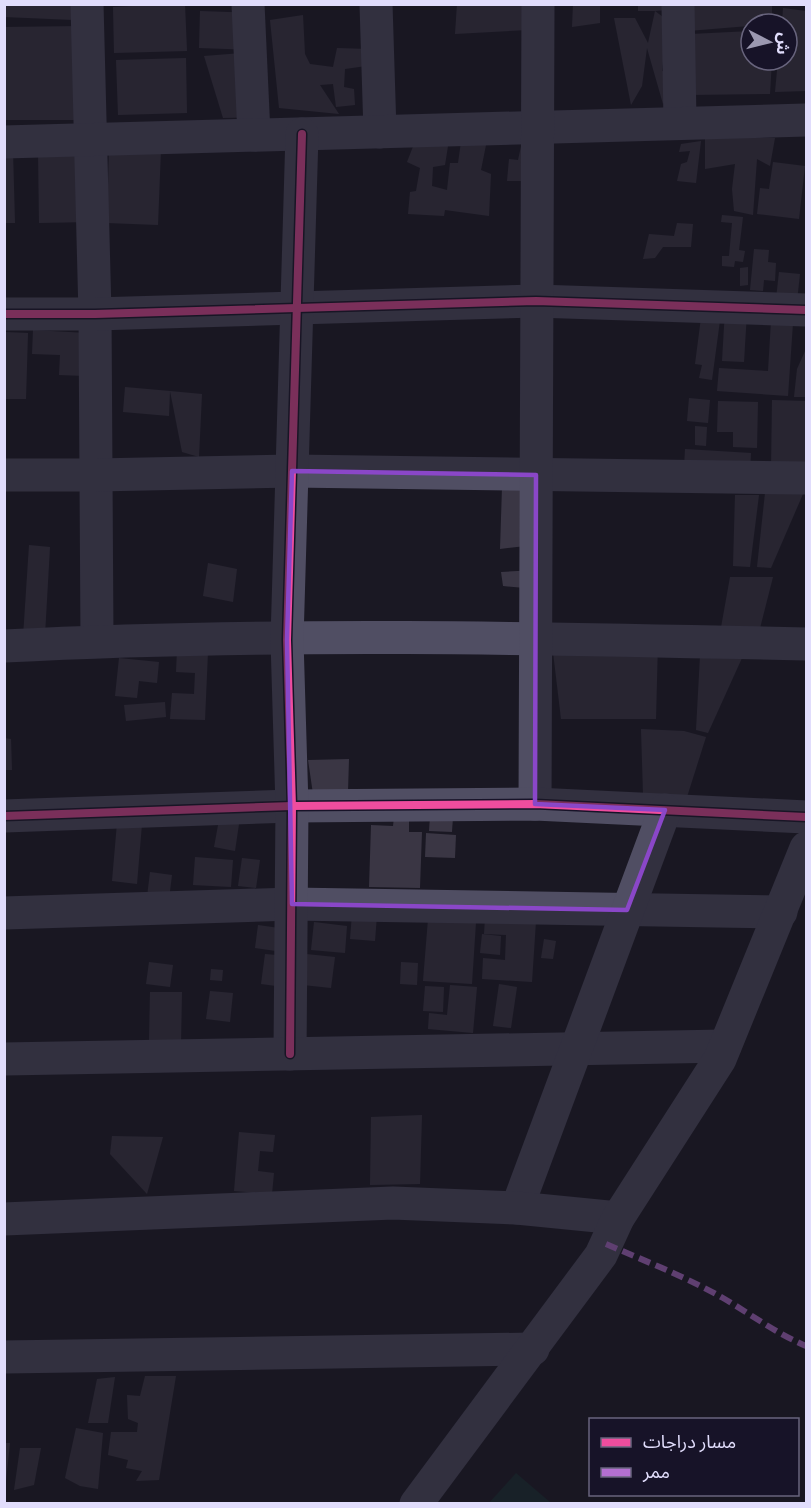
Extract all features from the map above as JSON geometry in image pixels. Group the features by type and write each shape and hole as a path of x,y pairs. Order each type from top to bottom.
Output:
{"street":[{"path":"87,4 92,140 98,641"},
{"path":"248,4 254,135"},
{"path":"376,4 380,132"},
{"path":"535,804 538,4"},
{"path":"678,4 680,123"},
{"path":"4,142 807,120"},
{"path":"290,1054 292,806 287,640 303,134"},
{"path":"4,314 95,314 536,301 807,310"},
{"path":"4,474 96,476 292,471 807,478"},
{"path":"4,646 98,641 536,638 807,644"},
{"path":"4,816 292,806 535,804 807,817"},
{"path":"517,1208 665,810"},
{"path":"416,1503 601,1255 618,1218 720,1059 807,848"},
{"path":"4,913 292,904 781,912"},
{"path":"4,1059 725,1046"},
{"path":"4,1219 393,1203 517,1208 618,1218"},
{"path":"4,1357 533,1349"}],"highlighted area":[{"path":"292,471 536,475 535,804 665,810 627,910 292,904 287,640"}],"green space":[{"path":"516,1473 551,1503 489,1503"}],"building":[{"path":"4,4 75,4 74,20 4,17"},
{"path":"185,4 187,51 114,53 113,7"},
{"path":"457,4 527,4 528,30 455,34"},
{"path":"573,4 600,4 600,23 572,27"},
{"path":"638,5 678,5 678,9 638,11"},
{"path":"689,5 772,5 772,12 739,12 739,27 688,31"},
{"path":"783,8 806,11 806,91 775,92 777,72 799,72 799,12 783,12"},
{"path":"200,11 256,13 255,50 199,48"},
{"path":"655,11 675,26 664,52 662,71 674,72 675,86 663,104 647,48 642,86 631,105 614,18 635,18 648,43"},
{"path":"303,15 305,54 310,64 333,67 337,48 368,49 366,66 345,69 344,87 354,89 355,105 336,107 333,84 320,85 339,114 279,108 270,20"},
{"path":"82,26 83,120 4,120 4,27"},
{"path":"739,32 739,72 771,72 770,94 688,95 691,34"},
{"path":"242,53 263,117 223,118 204,56"},
{"path":"186,58 187,113 118,115 116,60"},
{"path":"705,138 775,138 770,166 757,159 753,215 734,211 732,189 735,164 705,169"},
{"path":"701,141 696,183 677,181 681,164 687,162 690,151 679,152 681,144"},
{"path":"461,142 486,145 481,170 491,174 489,216 445,210 444,216 408,214 410,192 416,191 420,168 407,162 414,144 448,146 445,165 433,167 432,186 447,190 450,163 458,163"},
{"path":"522,142 537,181 507,181 509,159 518,160"},
{"path":"109,147 161,149 158,225 107,223"},
{"path":"89,149 90,222 39,223 38,150"},
{"path":"4,151 13,151 15,223 4,223"},
{"path":"773,162 805,166 799,219 757,214 760,188 769,189"},
{"path":"722,215 743,217 739,250 745,251 743,262 735,261 734,267 722,266 722,256 729,256 732,223 721,222"},
{"path":"677,223 693,224 691,247 663,247 655,258 643,259 649,234 674,236"},
{"path":"754,249 769,250 768,262 776,263 775,281 764,280 763,291 750,290"},
{"path":"748,267 748,285 740,286 740,268"},
{"path":"779,272 800,274 797,301 776,299"},
{"path":"702,310 721,313 712,380 699,378 702,365 695,364"},
{"path":"725,310 747,312 744,362 722,361"},
{"path":"771,321 793,323 788,396 717,391 719,368 768,371"},
{"path":"33,330 87,333 85,376 59,375 60,355 32,354"},
{"path":"5,332 28,333 26,399 5,399"},
{"path":"806,349 806,397 794,397 797,369"},
{"path":"125,387 170,391 169,416 123,412"},
{"path":"170,391 202,394 199,457 182,452"},
{"path":"689,398 710,400 708,423 687,421"},
{"path":"772,400 806,401 806,471 771,470"},
{"path":"718,401 758,402 757,448 733,447 733,432 717,432"},
{"path":"695,426 707,427 706,446 695,445"},
{"path":"685,449 751,453 750,472 684,468"},
{"path":"502,487 525,489 526,546 500,549"},
{"path":"765,493 803,494 771,568 757,567"},
{"path":"735,495 759,495 750,567 733,566"},
{"path":"29,545 50,547 45,635 23,637"},
{"path":"208,563 237,569 233,602 203,596"},
{"path":"536,570 536,589 503,586 501,572"},
{"path":"730,577 773,577 758,636 720,633"},
{"path":"658,641 656,719 561,719 553,652"},
{"path":"177,650 208,652 205,720 170,719 172,693 194,694 195,673 176,672"},
{"path":"700,656 742,658 708,733 696,730"},
{"path":"119,658 159,662 157,683 139,681 137,698 115,696"},
{"path":"165,702 166,717 126,721 124,705"},
{"path":"641,729 684,731 706,737 687,797 643,794"},
{"path":"4,738 11,739 12,770 4,770"},
{"path":"349,759 348,791 313,794 308,760"},
{"path":"430,816 453,817 452,832 429,831"},
{"path":"394,817 409,818 409,832 422,832 420,888 369,887 371,825 393,826"},
{"path":"219,820 239,824 235,851 214,847"},
{"path":"117,823 142,824 137,884 112,881"},
{"path":"426,833 456,835 455,858 425,857"},
{"path":"195,857 233,860 231,887 193,885"},
{"path":"242,858 260,860 256,888 238,886"},
{"path":"150,872 172,875 169,899 147,897"},
{"path":"352,914 377,915 375,941 350,939"},
{"path":"485,918 536,921 532,982 482,979 483,958 505,960 506,935 484,934"},
{"path":"428,919 476,922 472,984 423,981"},
{"path":"314,922 347,926 345,953 311,950"},
{"path":"258,925 286,929 283,952 255,948"},
{"path":"482,934 501,936 500,955 480,953"},
{"path":"544,939 556,941 553,959 541,958"},
{"path":"265,954 288,956 284,987 261,984"},
{"path":"306,954 335,957 331,988 303,985"},
{"path":"149,962 173,965 170,987 146,984"},
{"path":"401,962 418,963 417,985 400,984"},
{"path":"211,969 223,970 222,981 210,980"},
{"path":"499,984 517,987 511,1028 493,1026"},
{"path":"450,985 477,987 473,1033 428,1029 429,1013 447,1015"},
{"path":"425,986 444,987 443,1012 423,1011"},
{"path":"210,991 233,993 230,1022 206,1019"},
{"path":"150,992 182,992 181,1043 149,1042"},
{"path":"422,1115 420,1184 370,1185 371,1117"},
{"path":"239,1132 275,1135 273,1152 260,1151 258,1171 274,1173 272,1194 234,1191"},
{"path":"112,1136 163,1137 147,1194 110,1154"},
{"path":"145,1376 176,1376 159,1480 136,1481 142,1471 126,1468 128,1460 108,1455 111,1432 137,1432 138,1423 128,1419 127,1395 140,1396"},
{"path":"115,1377 108,1423 88,1423 97,1379"},
{"path":"76,1428 103,1433 98,1489 80,1486 65,1478"},
{"path":"4,1443 10,1443 6,1481 4,1481"},
{"path":"20,1448 41,1448 34,1485 14,1490"}],"marked path":[{"path":"606,1244 709,1290 806,1346"}],"cycle path":[{"path":"290,1054 292,806 287,640 302,134"},
{"path":"4,314 95,314 536,301 806,310"},
{"path":"4,816 292,806 535,804 806,817"}]}
